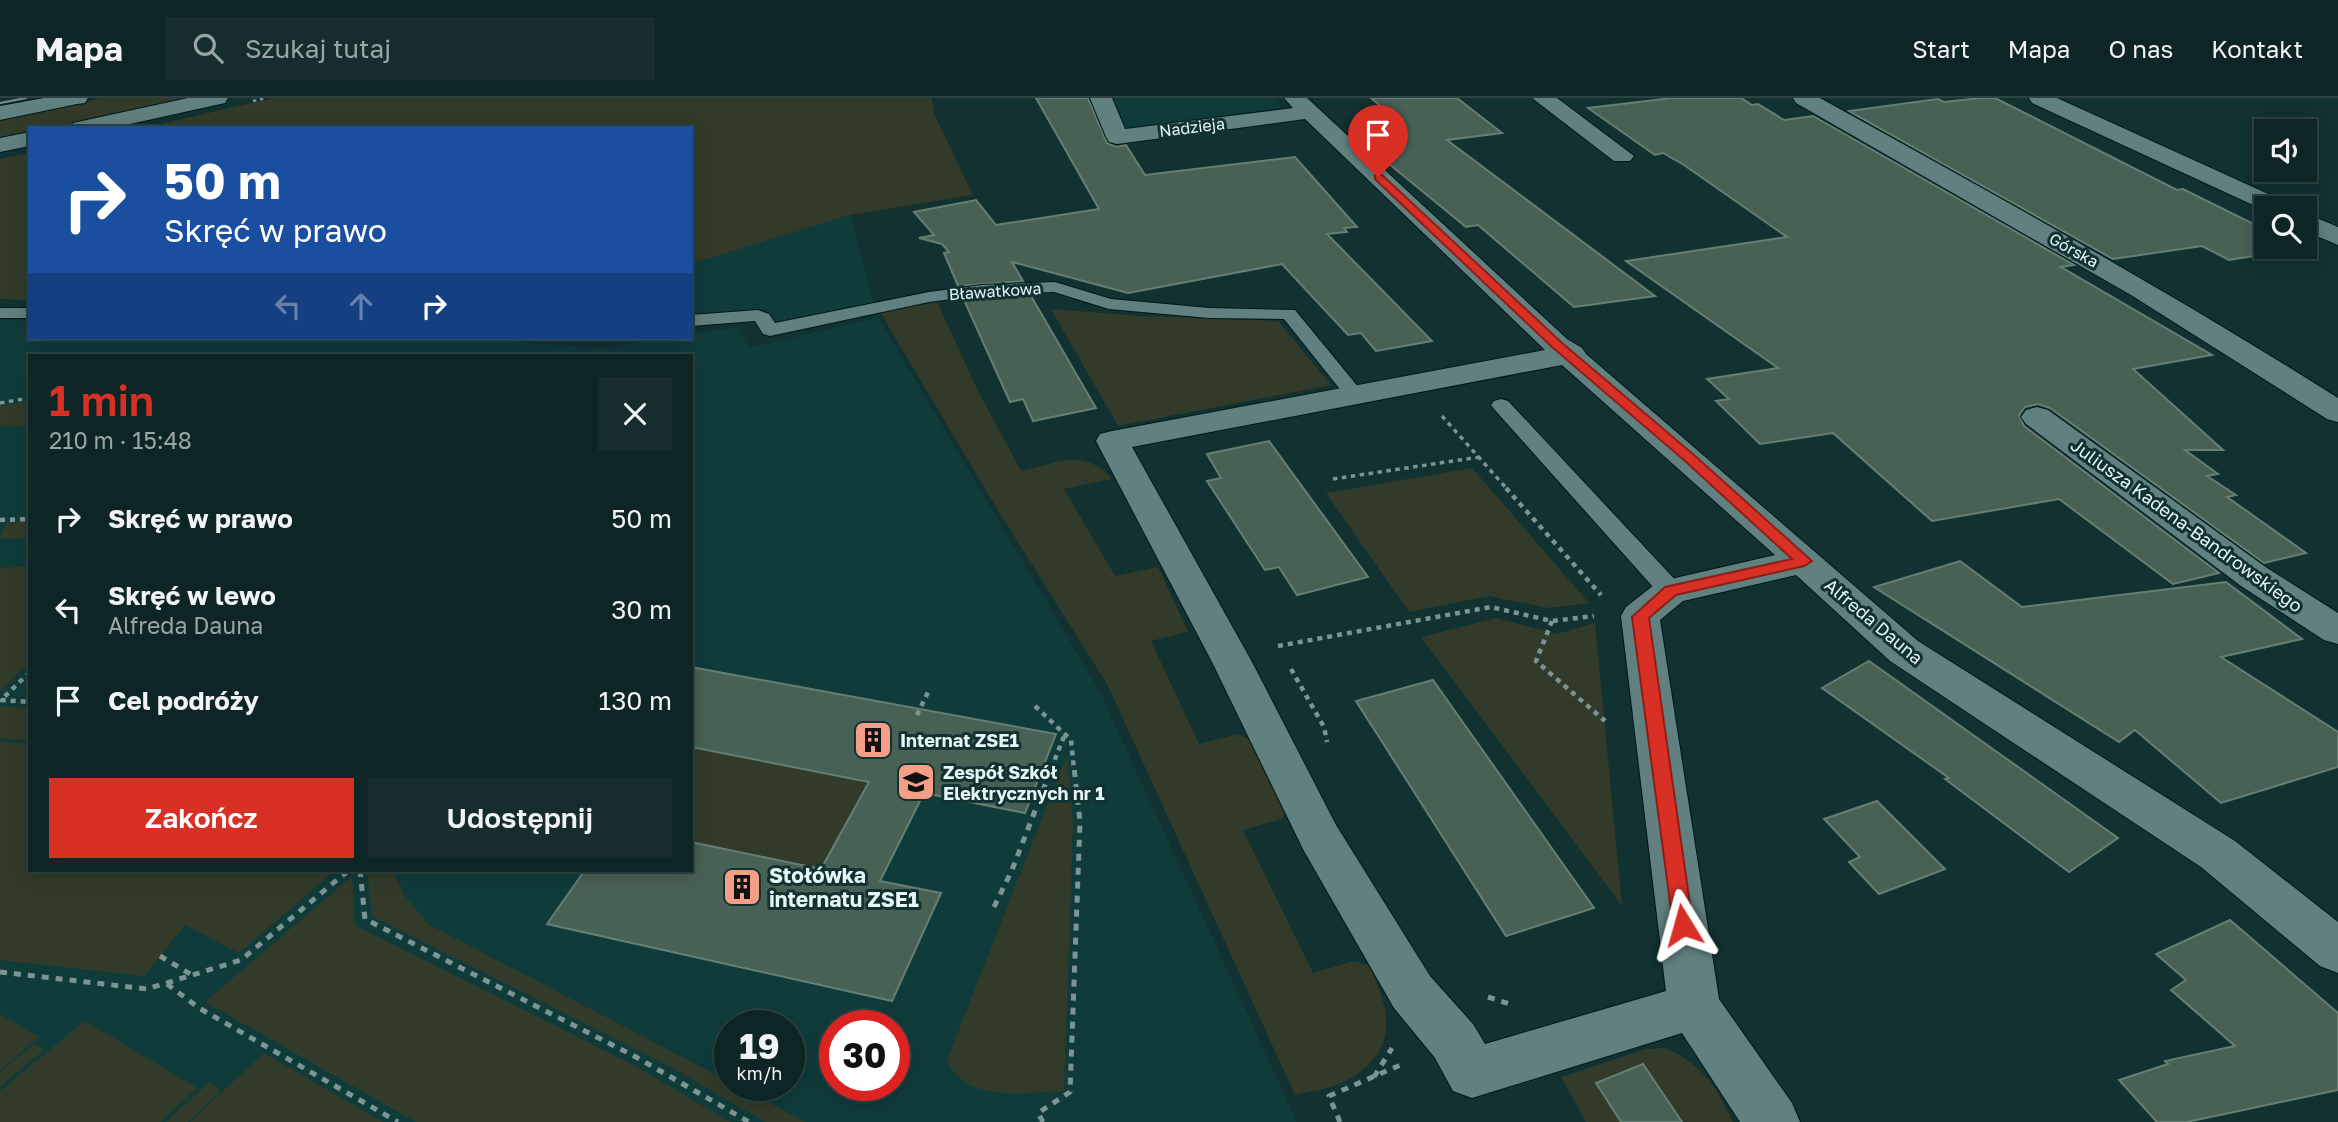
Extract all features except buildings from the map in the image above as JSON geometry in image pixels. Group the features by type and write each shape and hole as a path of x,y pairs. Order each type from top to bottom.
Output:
{"street":[{"path":"0,113 77,98"},
{"path":"90,126 217,98"},
{"name":"Nadzieja","path":"1101,98 1117,137 1302,105"},
{"path":"1543,98 1622,156"},
{"name":"Górska","path":"1804,98 2238,345 2338,412"},
{"path":"2040,98 2254,197"},
{"name":"Alfreda Dauna","path":"1302,105 1557,345 1571,354 1905,651 2218,854 2338,951"},
{"path":"0,145 28,139"},
{"path":"2317,227 2338,237"},
{"path":"1571,354 1112,441 1232,662 1320,838 1412,992 1454,1041 1472,1073 1694,1006"},
{"name":"Juliusza Kadena-Bandrowskiego","path":"2037,417 2254,577 2338,631"},
{"path":"1772,1122 1694,1006 1640,617 1671,591 1804,561"}],"lane":[{"name":"Bławatkowa","path":"693,321 758,315 770,330 929,297 982,290 1055,287 1109,304 1209,313 1289,314 1354,394"},
{"path":"0,313 28,313"},
{"path":"1501,405 1671,591"}],"path":[{"path":"1412,385 1601,593 1605,604"},
{"path":"0,404 28,398"},
{"path":"1333,479 1480,457"},
{"path":"0,520 28,519"},
{"path":"1278,646 1491,607 1552,621 1598,616"},
{"path":"1552,621 1536,661 1610,726"},
{"path":"1272,636 1324,727 1326,748"},
{"path":"1,700 28,674"},
{"path":"917,715 930,688"},
{"path":"1,700 28,702"},
{"path":"1035,706 1071,740 1080,822 1070,1092 1038,1113 1043,1122"},
{"path":"994,907 1012,870 1065,734"},
{"path":"0,972 147,989 241,960 347,872"},
{"path":"360,872 365,919 636,1057 749,1122"},
{"path":"160,956 192,975"},
{"path":"166,983 199,1008 398,1122"},
{"path":"1484,996 1523,1007"},
{"path":"1340,1122 1329,1096 1454,1041"}],"shaded area":[{"path":"1104,98 1274,98 1284,110 1114,130"},
{"path":"850,215 874,303 775,323 766,309 693,318 693,263"},
{"name":"Zespół Szkół Elektrycznych nr 1","path":"878,317 1101,694 1297,1122 0,1122 0,319 28,320 28,340 492,340 602,348 654,340 693,340 693,334 738,327 749,348"}],"green space":[{"path":"104,98 193,98 64,126 28,126 28,133 0,140 0,118"},
{"path":"274,98 932,98 934,114 973,195 850,215 693,263 693,126 152,126"},
{"path":"28,153 28,300 0,299 0,159"},
{"path":"937,302 977,389 1021,471 1080,460 1091,463 1112,479 1064,489 1115,576 1158,567 1188,632 1151,641 1199,744 1238,734 1252,741 1288,807 1282,819 1243,830 1313,973 1354,961 1368,965 1383,1000 1386,1032 1382,1046 1373,1060 1342,1083 1295,1095 1108,686 994,504 880,312"},
{"path":"1051,309 1141,316 1278,321 1331,385 1118,426"},
{"path":"28,401 28,426 0,426 0,406"},
{"path":"1472,468 1589,603 1548,608 1489,596 1409,612 1326,493"},
{"path":"28,521 28,538 0,539 7,522"},
{"path":"28,566 28,664 0,692 0,568"},
{"path":"1496,618 1557,634 1595,623 1622,906 1421,637"},
{"path":"0,706 28,708 28,741 0,738"},
{"path":"0,741 28,744 28,872 334,872 239,953 185,925 144,976 0,960"},
{"path":"693,747 869,782 821,869 693,842"},
{"path":"1067,755 1073,823 1064,1091 1015,1093 982,1089 967,1084 947,1060"},
{"path":"367,872 394,872 405,896 428,924 714,1074 714,1092 671,1067 372,916"},
{"path":"352,876 355,925 637,1067 730,1122 416,1122 205,1002"},
{"path":"0,1014 39,1037 0,1070"},
{"path":"85,1021 197,1088 161,1122 0,1122 0,1091"},
{"path":"35,1043 44,1050 0,1086 0,1072"},
{"path":"1665,1048 1689,1061 1707,1078 1733,1122 1586,1122 1561,1077 1646,1049"},
{"path":"264,1053 383,1122 190,1122"},
{"path":"210,1082 221,1091 188,1122 166,1122"},
{"path":"729,1101 765,1101 805,1122 765,1122"}],"tram line":[{"path":"0,103 26,98"}],"place":[{"name":"Internat ZSE1","path":"873,740"},
{"name":"Zespół Szkół Elektrycznych nr 1","path":"916,782"},
{"name":"Stołówka internatu ZSE1","path":"742,887"}],"route":[{"path":"1378,177 1557,345 1571,354 1804,561 1671,591 1640,617 1683,925"}]}
